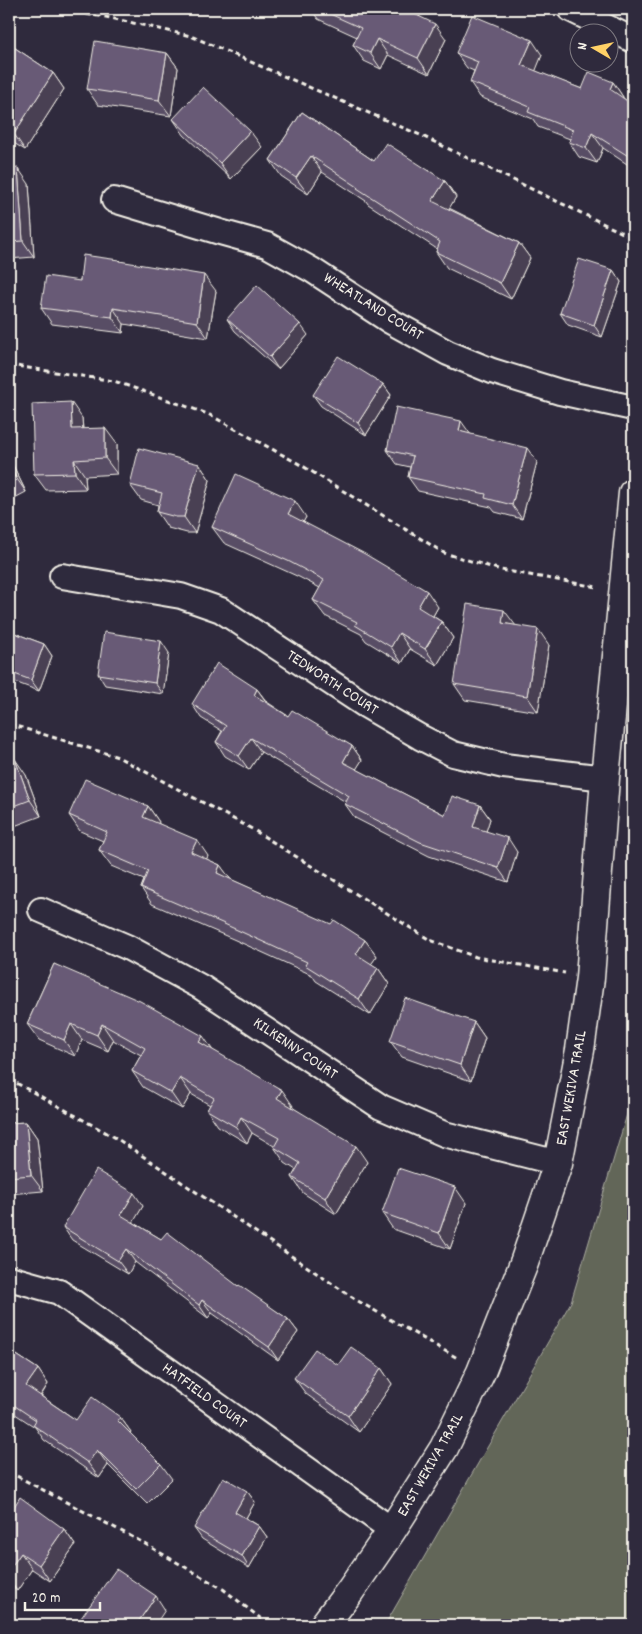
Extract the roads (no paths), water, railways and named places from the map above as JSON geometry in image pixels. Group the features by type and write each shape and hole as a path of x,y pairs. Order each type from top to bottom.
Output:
{"street":[{"path":"570,9 633,40"},
{"name":"WHEATLAND COURT","path":"114,200 267,245 312,270 390,321 448,353 492,371 560,392 633,408"},
{"name":"EAST WEKIVA TRAIL","path":"324,1625 392,1530 444,1448 481,1372 524,1263 558,1163 580,1050 590,978 605,778 633,493"},
{"name":"TEDWORTH COURT","path":"62,576 182,596 221,610 365,705 453,754 504,766 605,778"},
{"name":"KILKENNY COURT","path":"41,910 127,947 201,987 381,1107 444,1134 558,1163"},
{"name":"HATFIELD COURT","path":"9,1278 59,1292 392,1530"}]}
